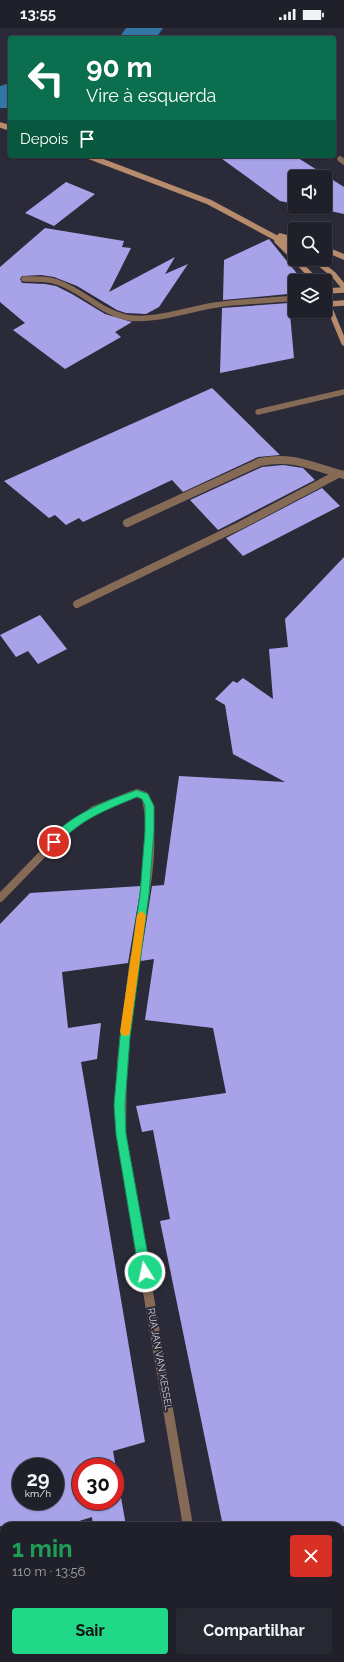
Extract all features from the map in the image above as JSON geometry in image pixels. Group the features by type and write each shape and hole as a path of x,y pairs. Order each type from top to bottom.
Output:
{"main road":[{"path":"93,158 209,202 288,244"},
{"path":"267,232 288,238"},
{"path":"267,232 288,252"},
{"path":"332,252 344,257"},
{"path":"302,266 309,274"},
{"path":"322,266 334,276 344,288"},
{"path":"332,290 344,288"},
{"path":"332,304 344,303"},
{"path":"332,317 344,343"}],"street":[{"path":"24,278 38,277 58,281 81,293 108,312 127,318 149,316 216,305 288,299"},
{"path":"258,412 344,392"},
{"path":"127,523 260,462 272,459 283,458 300,461 341,475"},
{"path":"77,604 221,536 341,475"},
{"name":"RUA JAN VAN KESSEL","path":"0,898 64,832 94,810 137,793 145,796 149,806 150,831 144,894 125,1037 120,1105 121,1134 187,1522"}],"building":[{"path":"221,158 298,158 317,170 288,170 288,203 280,201"},
{"path":"332,179 344,187 344,214 332,211"},
{"path":"66,182 95,194 54,226 25,213"},
{"path":"45,228 124,241 122,247 131,248 109,292 175,257 165,274 188,264 159,307 146,314 126,313 117,310 77,286 54,277 41,275 22,276 20,279 22,283 56,286 105,314 132,322 115,332 121,337 65,369 13,330 25,323 0,302 0,267"},
{"path":"269,239 288,262 288,266 291,266 297,274 288,274 288,294 223,300 224,260"},
{"path":"288,303 288,318 290,318 294,358 220,373 222,308"},
{"path":"212,388 280,455 258,457 183,492 172,480 83,522 79,518 66,525 55,515 49,518 4,481"},
{"path":"283,465 303,468 315,480 218,530 190,500 262,467"},
{"path":"322,488 340,506 243,556 226,538"},
{"path":"344,557 344,1522 222,1522 160,1221 170,1219 153,1130 142,1132 136,1106 226,1093 213,1028 145,1020 154,959 141,961 141,956 152,886 164,885 179,776 285,782 233,754 225,705 215,699 233,681 237,683 243,678 273,699 269,649 288,647 285,619"},
{"path":"40,615 67,649 38,664 28,651 16,657 0,635"},
{"path":"141,886 128,963 62,972 68,1028 101,1023 97,1059 81,1062 145,1442 113,1451 114,1458 72,1458 72,1510 123,1510 125,1522 93,1522 92,1517 76,1522 0,1522 0,924 30,893"}],"waterway":[{"path":"139,36 145,28"}],"slow traffic":[{"path":"125,1032 141,915"}],"route":[{"path":"54,842 64,832 94,810 120,798 137,793 145,796 149,806 150,831 144,894 125,1037 120,1105 121,1134 145,1272"}]}
